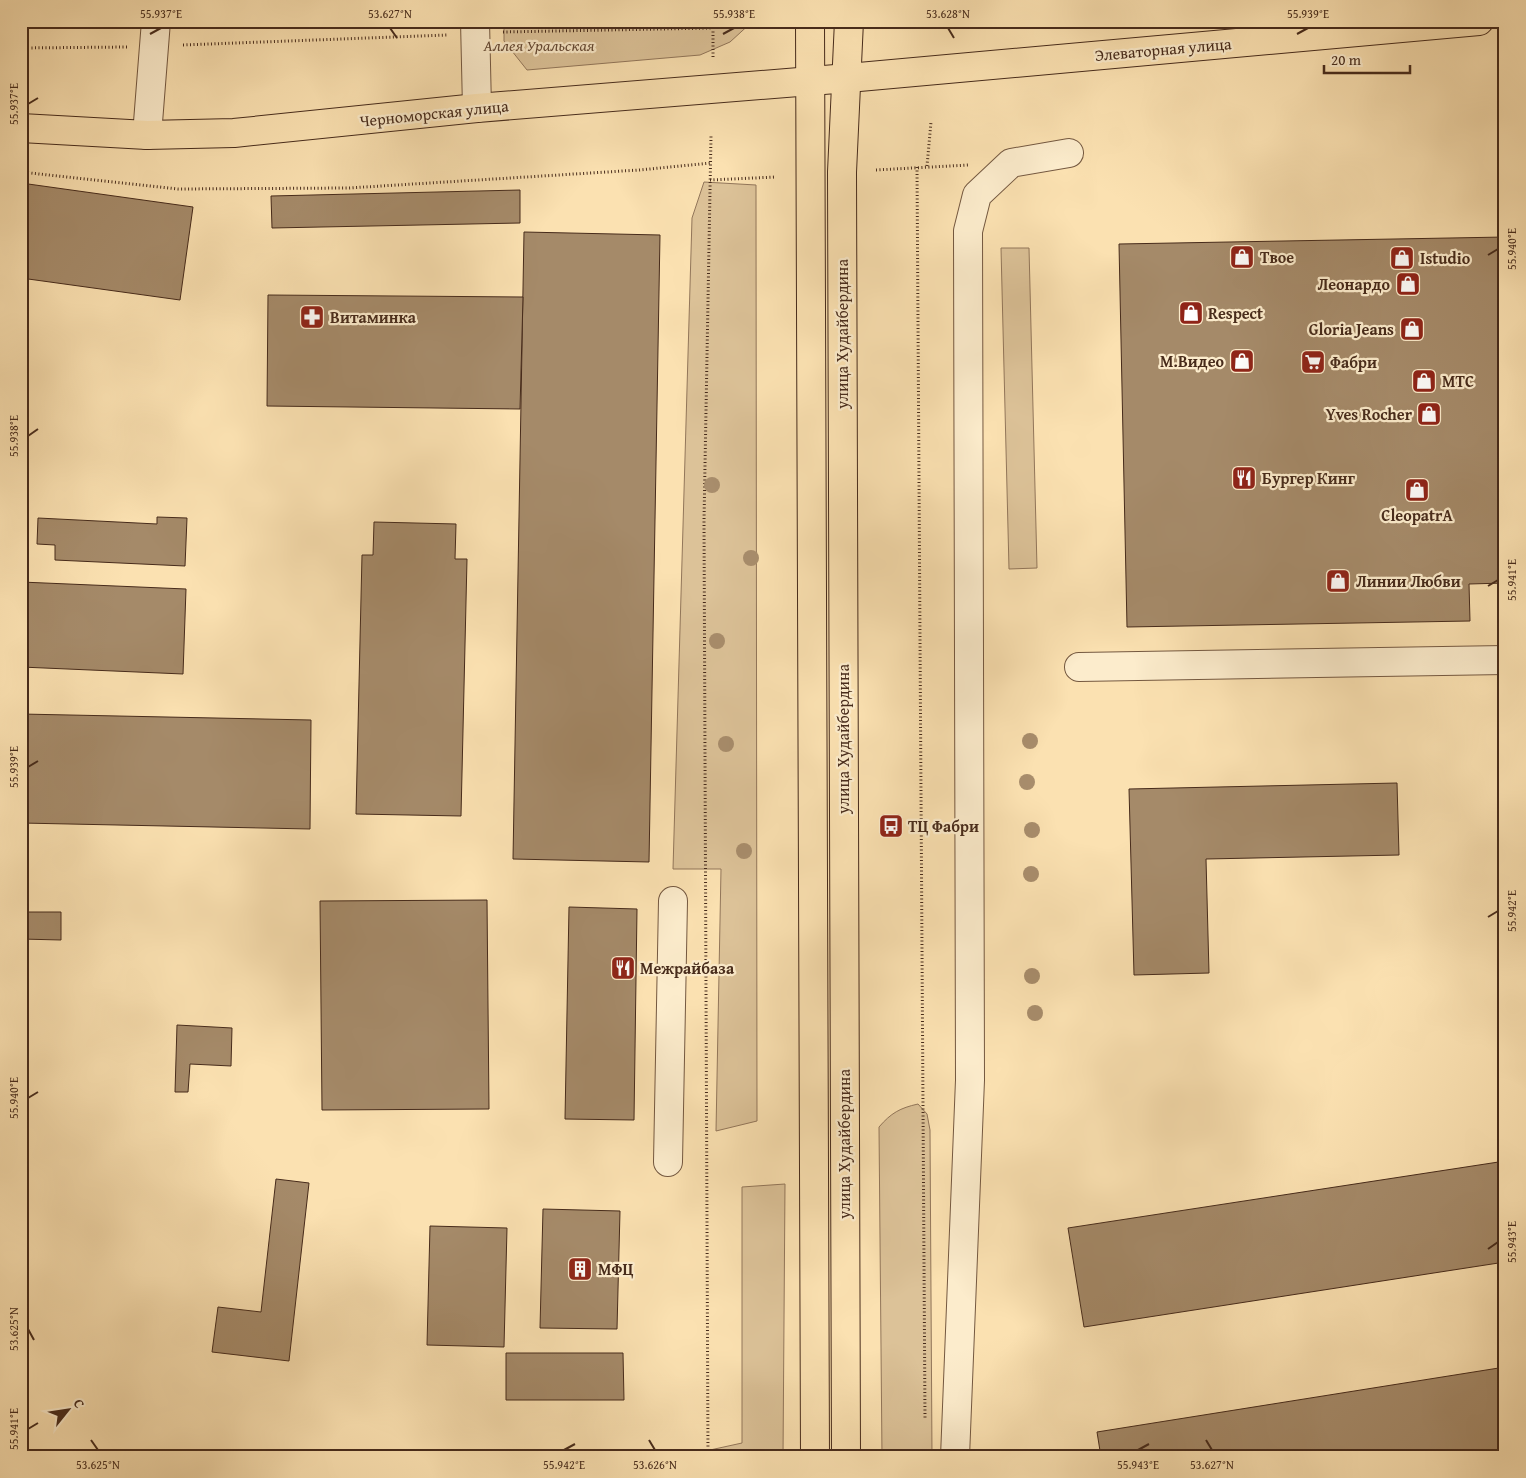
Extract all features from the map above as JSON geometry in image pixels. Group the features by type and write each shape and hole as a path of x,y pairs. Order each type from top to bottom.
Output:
{"main road":[{"name":"улица Худайбердина","path":"810,21 816,1457"},
{"name":"улица Худайбердина","path":"846,1457 842,172 848,78 849,21"},
{"name":"Элеваторная улица","path":"848,78 1479,21"},
{"name":"Черноморская улица","path":"21,128 147,136 234,133 476,108 848,78"}],"lane":[{"path":"465,28 476,108"},
{"path":"147,136 155,34"},
{"path":"955,1457 970,1080 968,231 977,195 1011,163 1069,153"},
{"path":"1079,667 1505,660"},
{"path":"668,1162 673,901"}],"path":[{"path":"703,21 713,28"},
{"path":"713,21 713,57"},
{"path":"21,48 155,34 465,28"},
{"path":"504,32 713,28"},
{"path":"927,166 932,122"},
{"path":"708,1457 704,520 711,136"},
{"path":"21,172 178,189 349,188 639,170 710,163"},
{"path":"876,170 1011,163"},
{"path":"917,167 926,1427"},
{"path":"710,180 776,177"}],"green space":[{"name":"Аллея Уральская","path":"504,21 753,21 730,42 700,55 527,70 504,41"},
{"path":"704,182 756,185 757,1121 716,1131 721,869 673,869 692,218"},
{"path":"1001,248 1029,248 1037,568 1009,569"},
{"path":"918,1104 927,1114 930,1130 932,1457 882,1457 879,1127 896,1112"},
{"path":"785,1184 783,1457 678,1457 742,1443 742,1187"}],"building":[{"path":"21,183 193,207 180,300 21,278"},
{"path":"520,190 520,223 272,228 271,196"},
{"path":"524,232 660,235 649,862 513,859"},
{"name":"Фабри","path":"1505,237 1505,583 1469,584 1470,621 1127,627 1119,244"},
{"path":"268,295 523,297 520,409 267,406"},
{"path":"157,517 187,518 185,566 55,560 55,545 37,544 38,518 157,524"},
{"path":"374,522 456,524 455,559 467,559 461,816 356,814 362,555 373,555"},
{"path":"21,582 186,589 183,674 21,667"},
{"path":"21,714 311,720 310,829 21,823"},
{"path":"1397,783 1399,855 1206,859 1209,973 1134,975 1129,789"},
{"path":"487,900 489,1109 322,1110 320,901"},
{"path":"569,907 637,909 634,1120 565,1119"},
{"path":"21,912 61,912 61,940 21,939"},
{"path":"177,1025 232,1028 231,1066 190,1064 188,1092 175,1092"},
{"path":"1505,1161 1505,1262 1084,1327 1068,1228"},
{"path":"276,1179 309,1183 289,1361 212,1352 218,1307 261,1312"},
{"name":"МФЦ","path":"543,1209 620,1211 617,1329 540,1328"},
{"path":"430,1226 507,1228 504,1347 427,1345"},
{"path":"506,1353 623,1353 624,1400 506,1400"},
{"path":"1505,1367 1505,1457 1101,1457 1097,1432"}],"place":[{"name":"Твое","path":"1242,257"},
{"name":"Istudio","path":"1402,258"},
{"name":"Леонардо","path":"1408,284"},
{"name":"Respect","path":"1191,313"},
{"name":"Витаминка","path":"312,317"},
{"name":"Gloria Jeans","path":"1412,329"},
{"name":"М.Видео","path":"1242,361"},
{"name":"Фабри","path":"1313,362"},
{"name":"МТС","path":"1424,381"},
{"name":"Yves Rocher","path":"1429,414"},
{"name":"Бургер Кинг","path":"1244,478"},
{"name":"CleopatrA","path":"1417,490"},
{"name":"Линии Любви","path":"1338,581"},
{"name":"ТЦ Фабри","path":"891,826"},
{"name":"Межрайбаза","path":"623,968"},
{"name":"МФЦ","path":"580,1269"}]}
